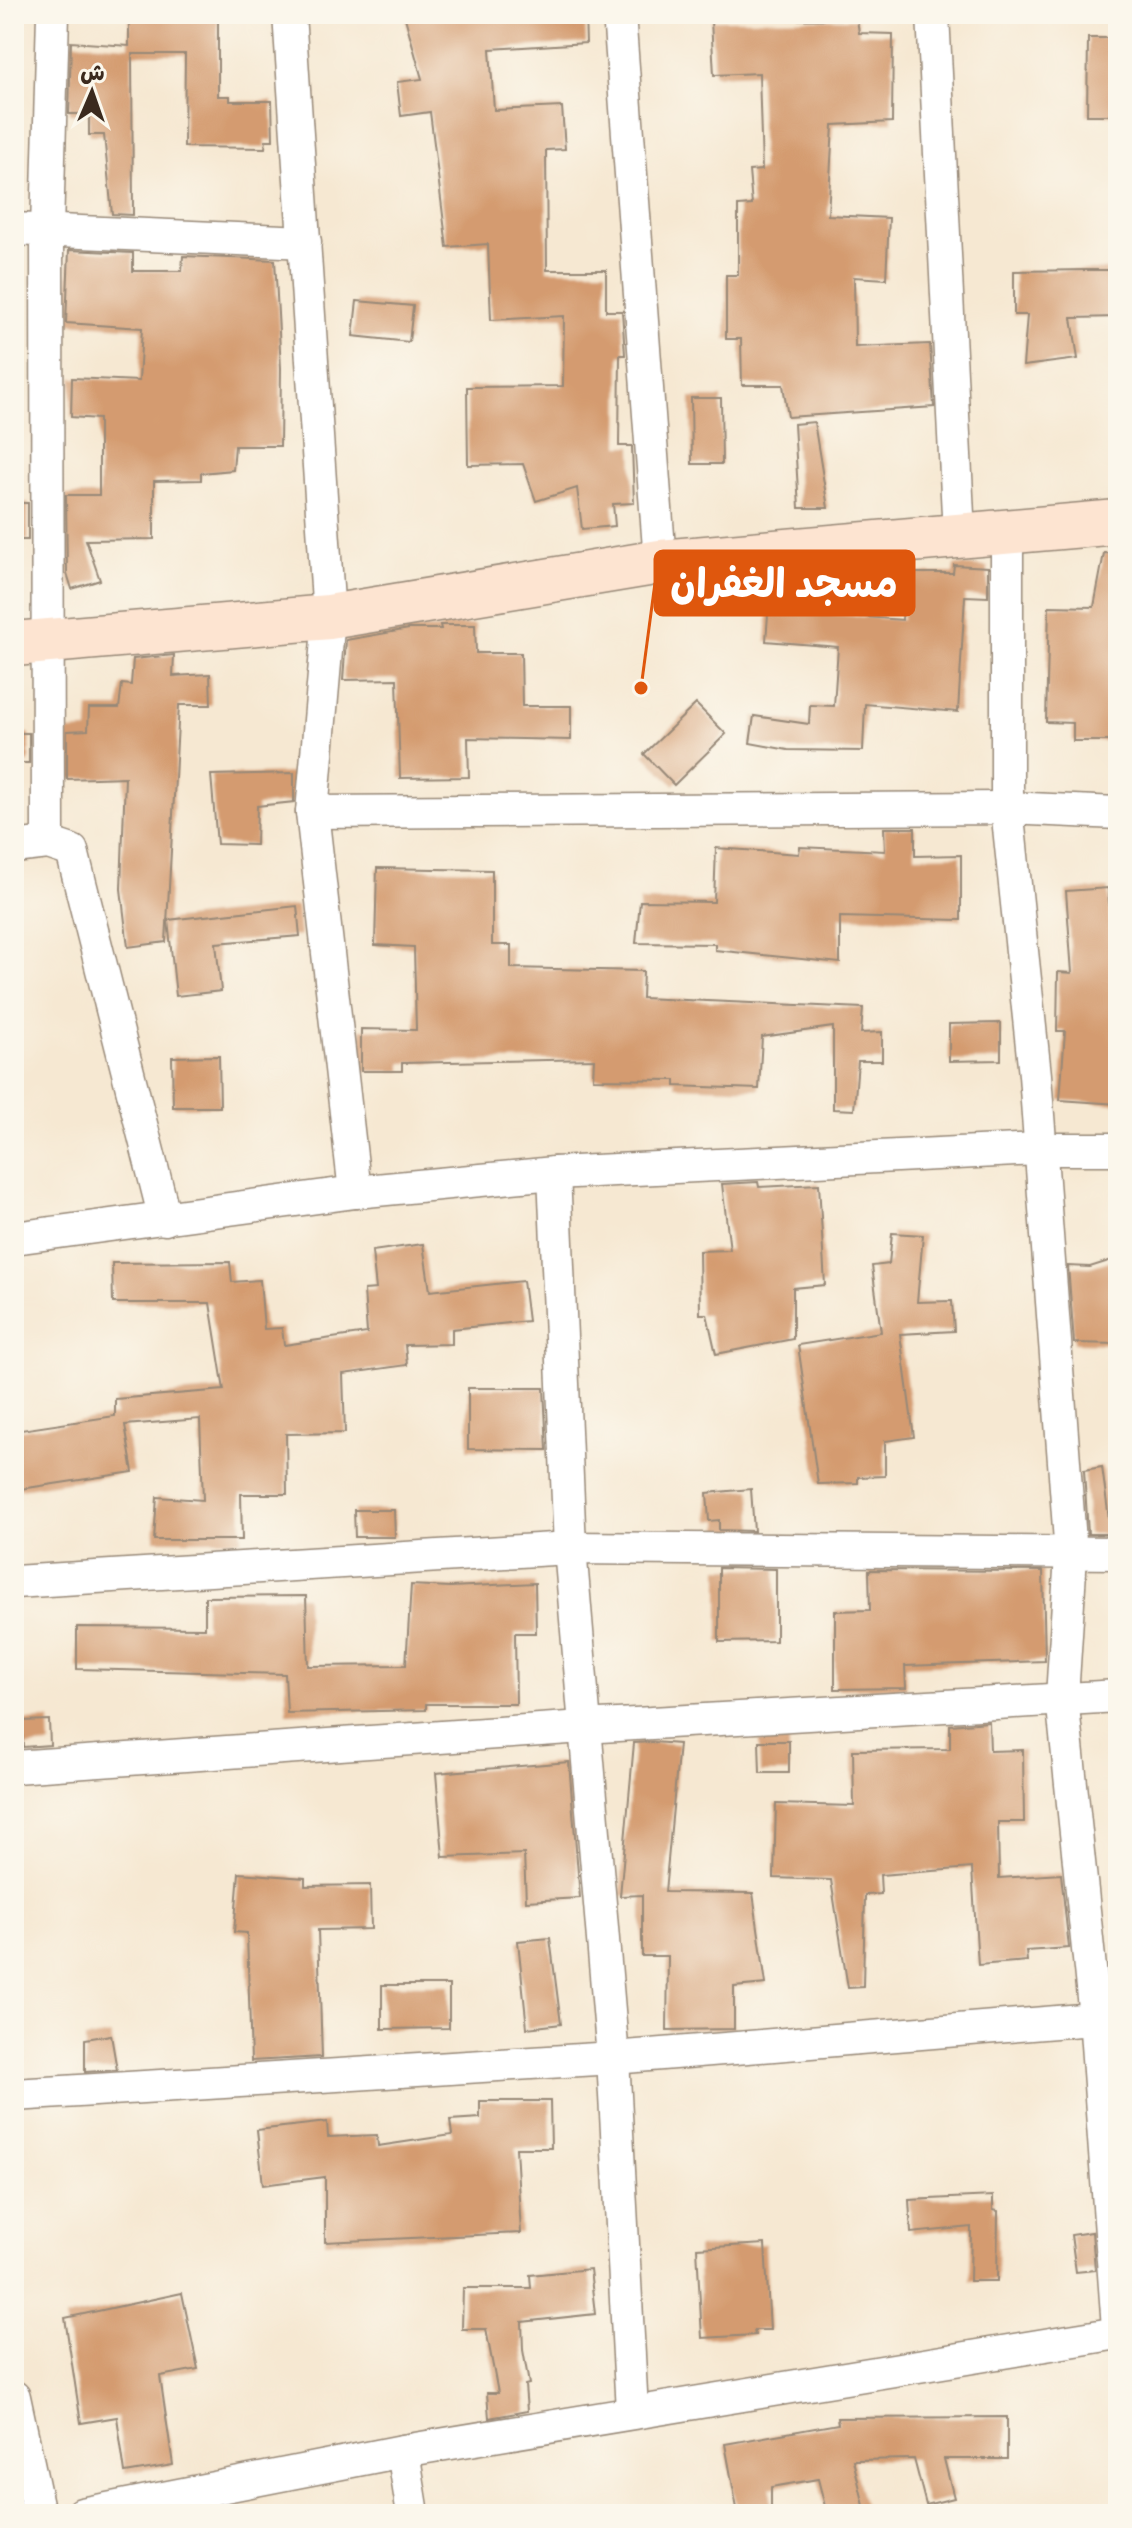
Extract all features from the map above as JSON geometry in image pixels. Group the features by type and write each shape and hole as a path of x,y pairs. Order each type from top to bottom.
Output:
{"street":[{"path":"48,843 30,642 53,14"},
{"path":"289,14 329,617 312,812 355,1192"},
{"path":"619,14 660,562"},
{"path":"933,14 959,535"},
{"path":"14,229 305,242"},
{"path":"30,642 329,617 660,562 1118,522"},
{"path":"82,2514 403,2451 1118,2330 1107,2017 1062,1697 1071,1555 1035,1075 1007,808 1007,532"},
{"path":"312,812 1007,808 1118,813"},
{"path":"14,847 48,843 72,851 165,1219"},
{"path":"14,1238 355,1192 554,1173 1039,1149 1118,1149"},
{"path":"554,1173 570,1548 613,2058 632,2411"},
{"path":"14,1582 570,1548 1071,1555 1118,1553"},
{"path":"14,1767 583,1727 1118,1696"},
{"path":"14,2095 613,2058 1107,2017"},
{"path":"14,2397 39,2514"},
{"path":"403,2451 413,2514"}],"building":[{"path":"129,14 218,14 218,96 230,96 230,101 272,101 273,140 266,140 265,148 184,147 185,54 132,54 133,215 112,214 104,135 89,135 89,114 69,114 71,42 129,46"},
{"path":"404,14 585,14 586,43 490,49 494,110 562,107 565,149 546,150 547,270 606,270 606,311 622,311 625,355 620,355 619,446 632,446 634,503 613,504 615,526 582,529 577,488 536,501 523,464 468,465 467,387 563,386 564,316 491,320 488,244 447,247 430,112 401,116 397,82 422,79"},
{"path":"857,19 859,33 893,34 892,122 833,125 828,215 889,218 886,279 854,277 855,347 930,344 934,407 788,417 783,385 742,385 741,339 726,339 726,275 738,275 738,206 752,205 749,171 762,170 759,73 714,75 711,20"},
{"path":"1088,38 1118,38 1118,115 1087,115"},
{"path":"69,250 133,253 133,271 182,271 183,256 275,260 281,368 280,446 235,446 233,470 201,473 201,480 154,481 154,539 86,540 100,580 72,589 67,573 66,495 99,495 99,419 71,417 72,378 139,381 142,328 66,323"},
{"path":"1118,270 1118,317 1072,318 1078,359 1023,366 1027,315 1014,315 1014,271"},
{"path":"357,301 413,306 409,342 353,336"},
{"path":"691,398 721,398 722,464 692,464"},
{"path":"814,422 828,508 799,508 794,424"},
{"path":"14,503 28,503 28,540 14,540"},
{"path":"1104,553 1118,554 1118,741 1073,741 1073,723 1046,722 1049,606 1094,607"},
{"path":"954,565 988,567 988,597 965,596 958,712 865,704 863,751 788,750 750,743 754,716 809,724 810,705 834,706 838,647 766,641 769,602 818,606 817,613 902,620 905,573 953,573"},
{"path":"440,625 475,625 476,653 521,653 522,706 571,706 571,740 468,738 469,777 400,778 397,679 343,680 346,640 409,629 441,629"},
{"path":"174,655 173,676 210,674 211,705 179,705 166,942 128,947 121,889 125,777 67,779 67,731 88,730 89,708 119,708 122,684 131,685 133,659"},
{"path":"696,704 726,734 674,785 644,754"},
{"path":"14,733 29,733 29,763 14,763"},
{"path":"294,773 294,802 257,806 256,845 217,844 211,775"},
{"path":"884,828 915,828 915,856 961,855 961,920 840,917 840,963 715,950 715,944 636,943 640,901 714,902 716,848 799,854 800,847 885,851"},
{"path":"377,868 492,870 492,945 511,945 511,968 643,971 642,998 863,1008 861,1033 882,1032 882,1061 858,1061 854,1110 833,1109 833,1027 762,1037 759,1089 675,1086 675,1080 593,1079 594,1059 402,1063 402,1071 361,1071 361,1029 416,1030 414,947 375,945"},
{"path":"1108,888 1112,947 1118,947 1118,1104 1060,1100 1065,1031 1057,1031 1058,972 1072,973 1066,891"},
{"path":"297,906 300,936 216,943 221,991 176,996 168,920"},
{"path":"1001,1023 1001,1060 949,1061 949,1024"},
{"path":"219,1056 220,1107 173,1107 172,1057"},
{"path":"758,1182 759,1187 819,1184 825,1285 793,1288 793,1339 716,1354 707,1314 700,1314 699,1251 730,1250 722,1184"},
{"path":"892,1233 923,1235 917,1302 952,1301 954,1331 900,1334 914,1437 885,1441 885,1476 858,1477 858,1483 818,1484 798,1345 881,1332 872,1266 889,1264"},
{"path":"423,1244 430,1291 523,1281 528,1321 452,1329 452,1344 405,1345 407,1365 343,1374 345,1433 286,1434 287,1494 241,1494 242,1540 154,1540 157,1497 203,1500 200,1419 125,1425 133,1472 14,1490 14,1431 115,1416 115,1399 224,1390 210,1303 113,1303 112,1263 230,1262 232,1282 260,1280 264,1329 282,1328 284,1345 367,1333 364,1290 376,1289 372,1251"},
{"path":"1118,1258 1118,1344 1074,1343 1068,1266 1090,1267"},
{"path":"468,1388 544,1388 547,1450 468,1449"},
{"path":"1102,1467 1111,1534 1088,1534 1084,1470"},
{"path":"751,1489 754,1531 719,1530 719,1520 709,1521 707,1493"},
{"path":"354,1510 394,1510 395,1537 355,1537"},
{"path":"719,1568 776,1569 776,1641 719,1642"},
{"path":"869,1570 1043,1571 1045,1661 905,1666 906,1688 835,1689 835,1611 870,1610"},
{"path":"535,1583 536,1633 515,1633 516,1704 426,1704 426,1710 287,1713 285,1674 77,1669 77,1627 205,1628 205,1597 306,1596 308,1666 406,1665 411,1585 450,1587"},
{"path":"49,1720 50,1745 23,1747 22,1721"},
{"path":"989,1722 990,1751 1023,1750 1024,1822 998,1822 999,1878 1061,1874 1069,1948 1026,1951 1027,1961 978,1965 972,1868 880,1875 881,1894 865,1895 863,1987 848,1988 831,1880 774,1878 776,1804 854,1806 853,1750 950,1749 950,1725"},
{"path":"759,1741 789,1741 789,1773 760,1773"},
{"path":"634,1743 679,1744 665,1892 753,1893 766,1984 734,1987 734,2029 667,2030 668,1956 642,1956 642,1895 620,1896"},
{"path":"569,1762 580,1898 526,1901 524,1854 443,1857 436,1773"},
{"path":"239,1873 305,1878 305,1886 370,1885 371,1929 318,1930 322,2057 251,2061 247,1933 234,1932"},
{"path":"550,1938 561,2024 527,2028 518,1941"},
{"path":"382,1985 449,1985 449,2028 382,2029"},
{"path":"111,2035 117,2070 85,2072 85,2039"},
{"path":"480,2101 550,2101 551,2148 516,2148 521,2233 325,2242 325,2177 263,2185 257,2130 327,2122 328,2137 377,2135 378,2146 452,2135 450,2120 480,2118"},
{"path":"993,2196 993,2210 998,2211 997,2281 970,2281 971,2227 911,2233 909,2200"},
{"path":"1092,2232 1095,2270 1076,2272 1071,2235"},
{"path":"765,2244 770,2330 754,2330 755,2335 702,2338 697,2248"},
{"path":"590,2269 595,2314 522,2322 529,2384 525,2385 527,2411 489,2418 487,2393 498,2393 486,2329 462,2329 463,2288 531,2288 530,2275"},
{"path":"182,2293 198,2369 160,2376 173,2465 125,2473 117,2417 81,2423 65,2318"},
{"path":"1007,2417 1007,2459 944,2459 954,2498 926,2505 914,2459 853,2460 866,2514 827,2514 818,2479 771,2487 771,2514 738,2514 725,2444 838,2424 837,2418"}],"place":[{"name":"مسجد الغفران","path":"641,688"}]}
